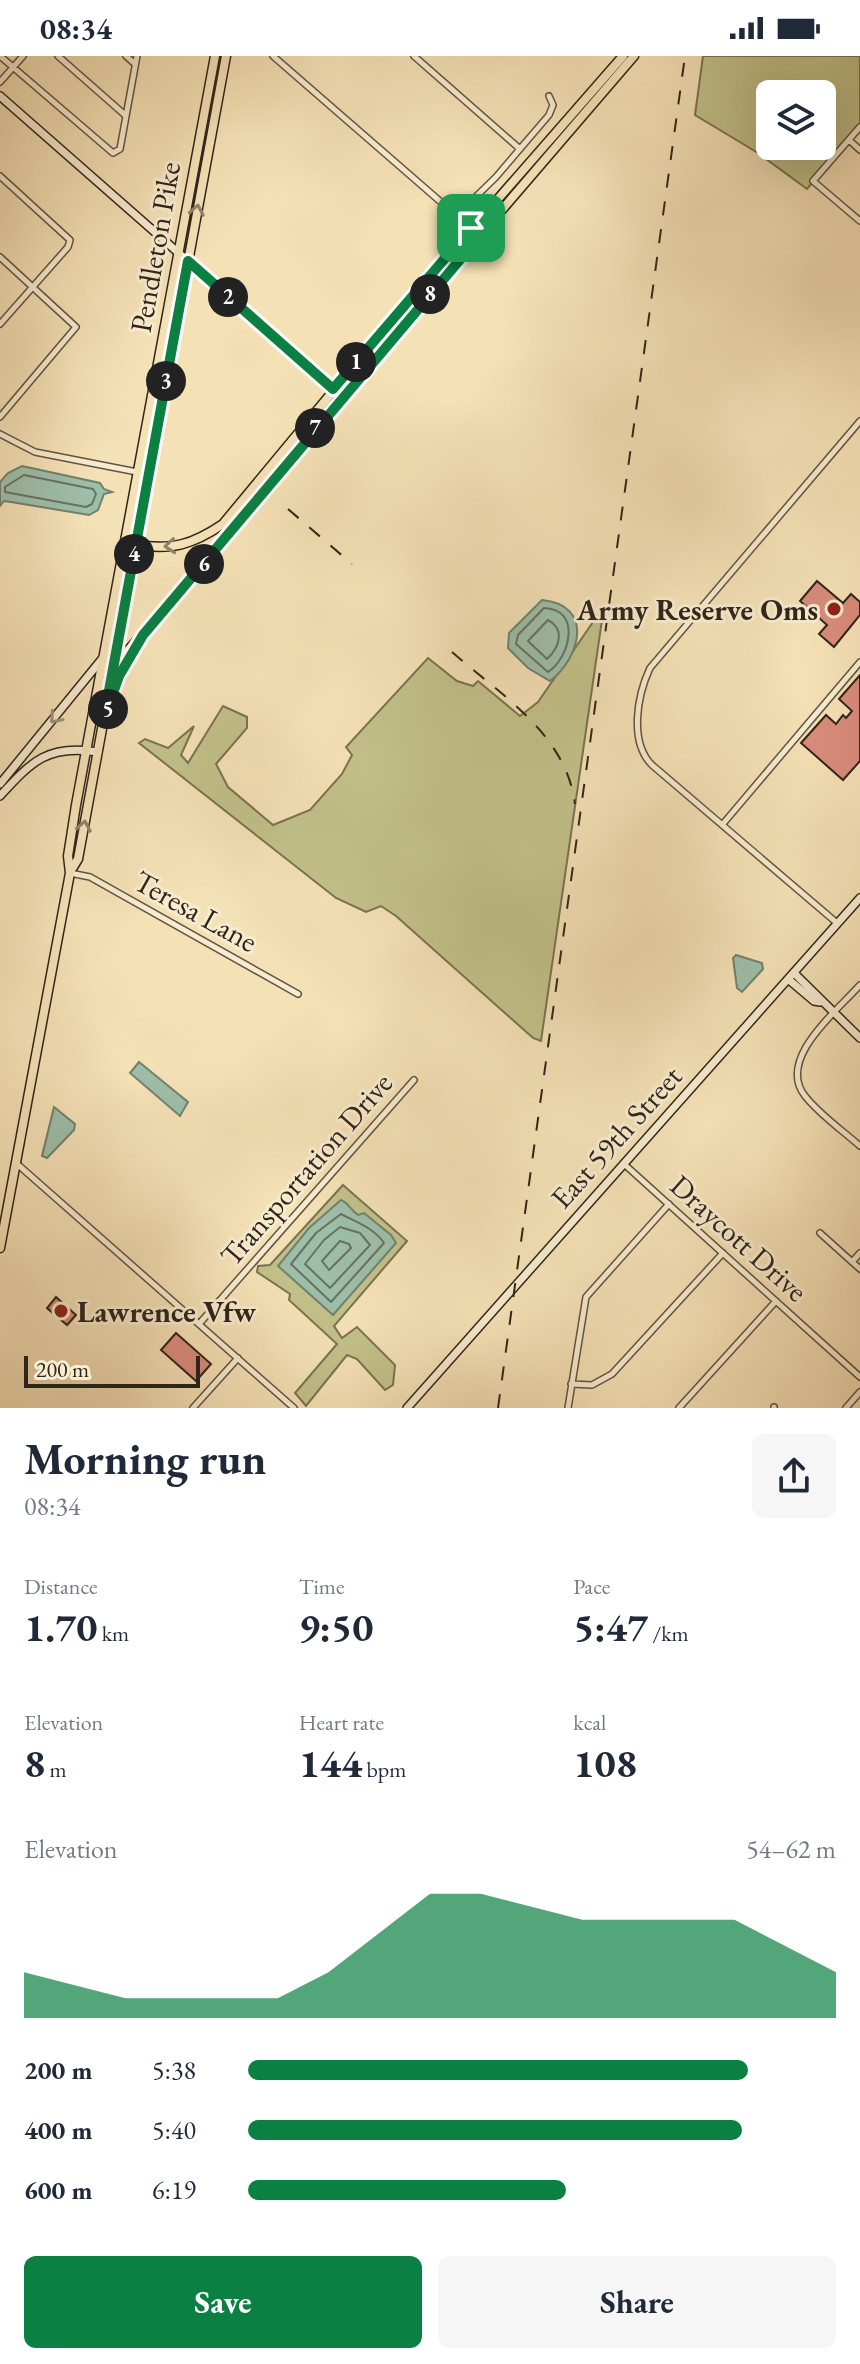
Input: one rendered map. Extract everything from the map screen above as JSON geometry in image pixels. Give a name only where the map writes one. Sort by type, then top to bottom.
[{"type":"main road","name":"Pendleton Pike","points":[[0,1248],[70,873],[69,847],[86,751],[215,56]]},
{"type":"main road","name":"Pendleton Pike","points":[[70,873],[78,859],[226,56]]},
{"type":"main road","points":[[136,545],[174,547],[198,541],[223,524],[333,389],[623,56]]},
{"type":"main road","points":[[113,667],[634,56]]},
{"type":"main road","points":[[104,718],[119,676],[143,635]]},
{"type":"street","points":[[0,56],[111,153],[120,149],[137,56]]},
{"type":"street","points":[[0,82],[23,56]]},
{"type":"street","points":[[58,56],[126,115]]},
{"type":"street","points":[[126,56],[136,64]]},
{"type":"street","points":[[273,56],[480,236]]},
{"type":"street","points":[[414,56],[520,149]]},
{"type":"street","points":[[0,96],[342,396]]},
{"type":"street","points":[[456,216],[520,149],[551,111],[553,105],[549,96]]},
{"type":"street","points":[[860,127],[813,181],[860,221]]},
{"type":"street","points":[[849,140],[860,150]]},
{"type":"street","points":[[0,176],[68,235],[70,243],[0,324]]},
{"type":"street","points":[[0,257],[76,326],[75,331],[0,417]]},
{"type":"street","points":[[838,924],[657,770],[643,755],[637,735],[644,684],[650,668],[860,421]]},
{"type":"street","points":[[0,434],[35,452],[137,472]]},
{"type":"street","points":[[0,784],[104,657]]},
{"type":"street","points":[[722,825],[860,662]]},
{"type":"street","points":[[0,796],[31,763],[48,753],[98,752]]},
{"type":"street","name":"Teresa Lane","points":[[70,873],[90,877],[298,994]]},
{"type":"street","name":"East 59th Street","points":[[407,1408],[860,898]]},
{"type":"street","points":[[791,976],[819,996],[820,1002],[860,1038]]},
{"type":"street","points":[[860,985],[801,1053],[797,1079],[807,1098],[860,1146]]},
{"type":"street","name":"Transportation Drive","points":[[199,1324],[414,1080]]},
{"type":"street","points":[[16,1163],[294,1408]]},
{"type":"street","name":"Draycott Drive","points":[[624,1164],[860,1377]]},
{"type":"street","points":[[568,1408],[586,1297],[669,1204]]},
{"type":"street","points":[[820,1233],[860,1269]]},
{"type":"street","points":[[571,1384],[592,1385],[612,1374],[723,1253]]},
{"type":"street","points":[[852,1262],[860,1253]]},
{"type":"street","points":[[679,1408],[776,1301]]},
{"type":"street","points":[[193,1408],[238,1358]]},
{"type":"street","points":[[846,1408],[860,1392]]},
{"type":"shaded area","points":[[703,56],[860,56],[860,126],[836,155],[836,80],[756,80],[756,152],[695,115]]},
{"type":"shaded area","points":[[768,160],[831,160],[807,189]]},
{"type":"shaded area","points":[[604,606],[541,1041],[533,1038],[396,916],[381,906],[366,912],[336,898],[139,743],[145,739],[168,748],[194,726],[181,755],[188,763],[223,706],[247,717],[247,728],[216,764],[228,787],[273,825],[310,810],[342,774],[352,755],[346,747],[428,658],[457,681],[473,686],[478,681],[520,716],[538,702]]},
{"type":"shaded area","points":[[343,1185],[407,1241],[334,1326],[342,1338],[357,1327],[395,1365],[393,1385],[385,1390],[357,1359],[347,1355],[306,1406],[295,1393],[337,1344],[289,1300],[290,1294],[257,1272],[258,1266],[270,1265]]},
{"type":"water","points":[[22,466],[100,483],[112,492],[104,494],[98,510],[89,515],[4,501],[0,506],[0,482],[8,473]]},
{"type":"water","points":[[542,600],[559,604],[570,611],[576,621],[575,646],[561,671],[550,681],[528,668],[508,648],[509,633]]},
{"type":"water","points":[[736,955],[762,963],[763,969],[742,992],[737,988],[733,958]]},
{"type":"water","points":[[139,1062],[188,1102],[180,1116],[130,1073]]},
{"type":"water","points":[[54,1107],[75,1124],[74,1130],[47,1158],[42,1156]]},
{"type":"water","points":[[341,1200],[358,1215],[364,1213],[391,1235],[396,1243],[333,1315],[278,1266],[309,1228]]},
{"type":"building","name":"Army Reserve Oms","points":[[817,581],[843,603],[851,594],[860,602],[860,615],[834,647],[819,634],[827,625],[800,601]]},
{"type":"building","points":[[860,675],[860,761],[843,780],[801,743],[826,715],[836,724],[843,715],[846,718],[852,711],[839,699]]},
{"type":"building","name":"Lawrence Vfw","points":[[56,1297],[76,1315],[67,1325],[47,1308]]},
{"type":"building","points":[[176,1333],[211,1364],[196,1381],[161,1350]]},
{"type":"railway","points":[[498,1408],[685,56]]},
{"type":"railway","points":[[288,509],[352,564]]},
{"type":"railway","points":[[452,652],[511,701],[545,737],[569,779],[575,804]]},
{"type":"place","name":"Army Reserve Oms","points":[[834,609]]},
{"type":"place","name":"Lawrence Vfw","points":[[61,1311]]},
{"type":"route","points":[[471,228],[480,236],[143,635],[119,676],[104,718],[188,261],[333,389],[471,228]]}]
